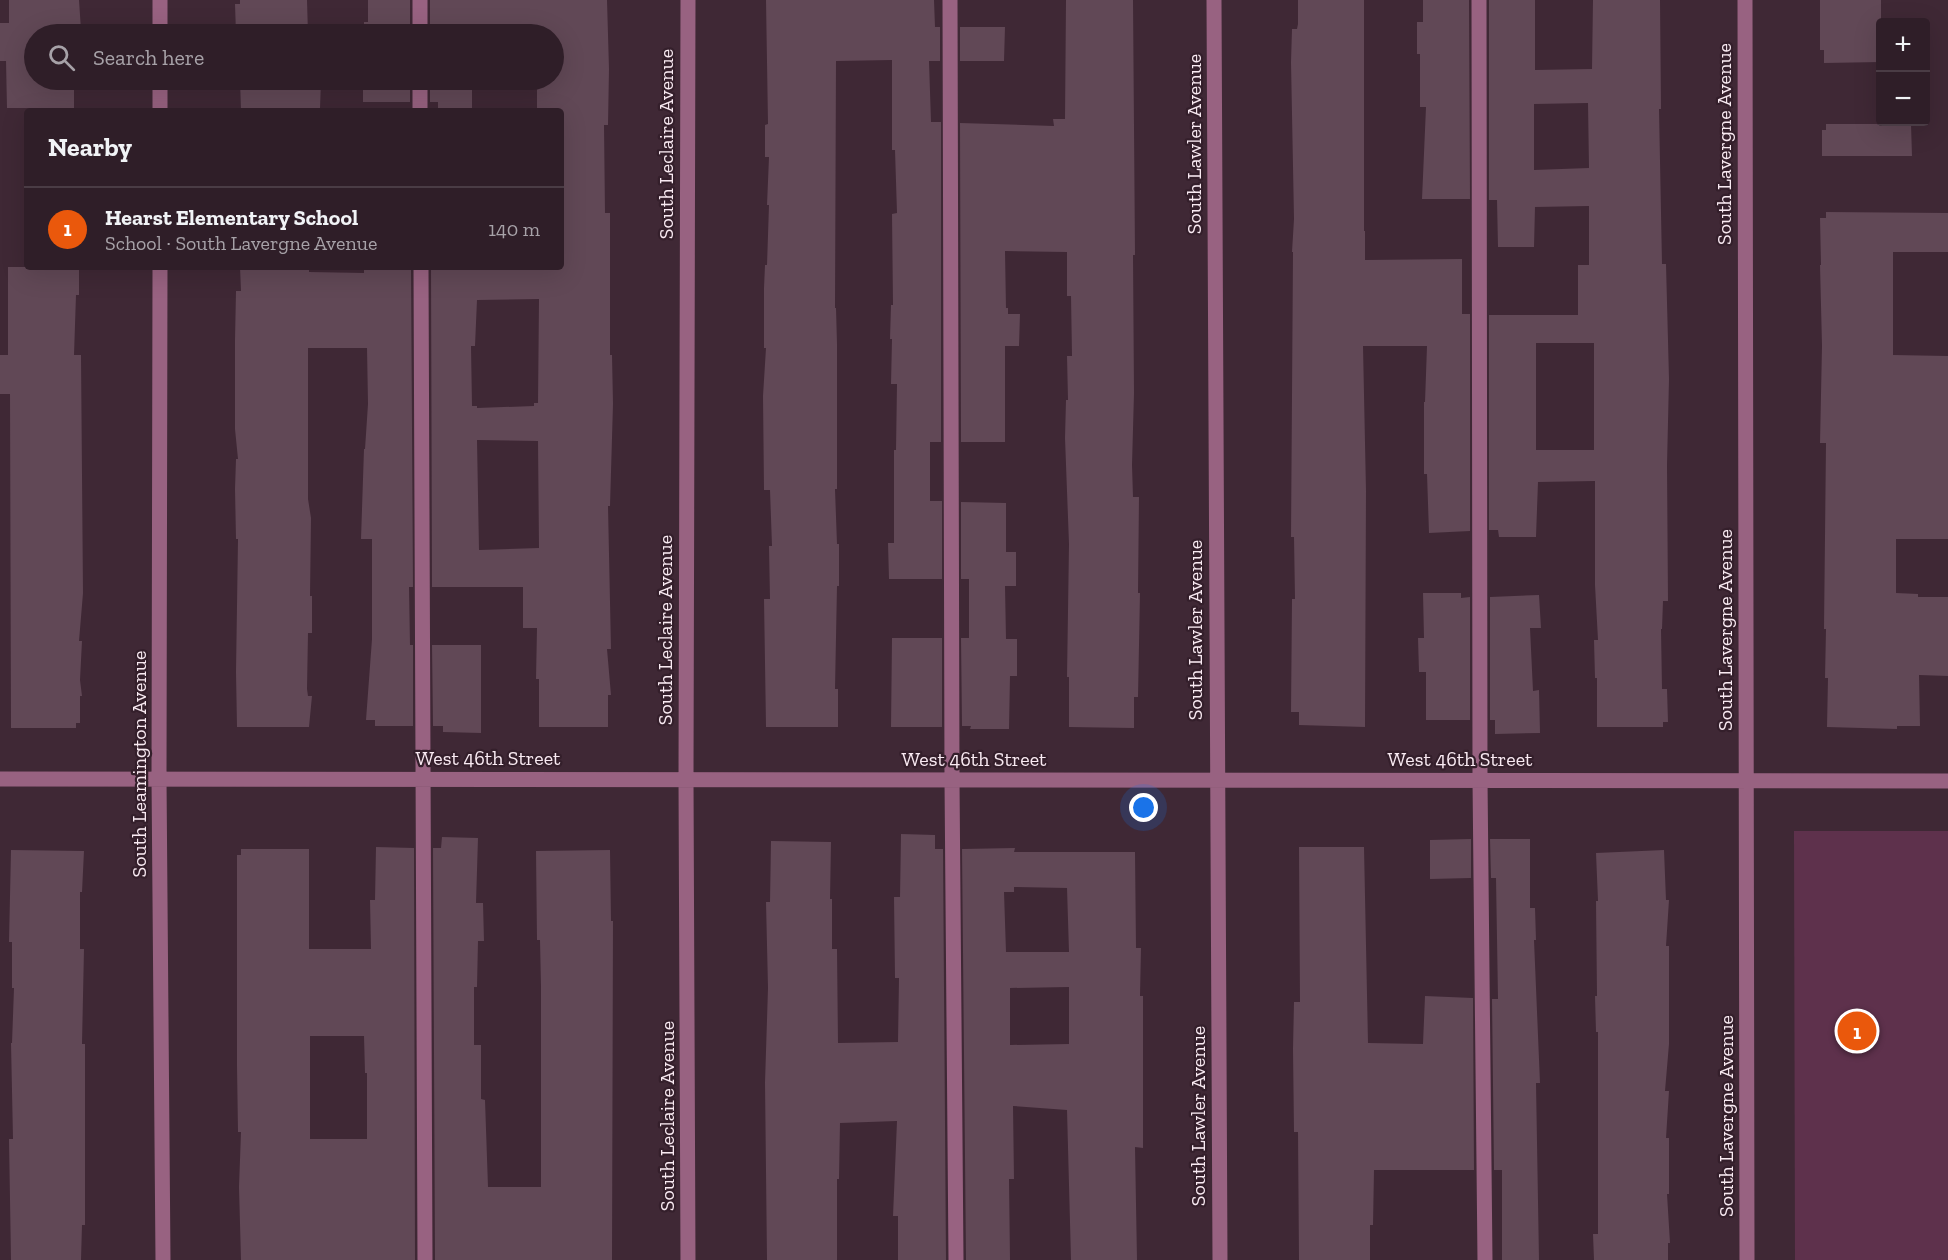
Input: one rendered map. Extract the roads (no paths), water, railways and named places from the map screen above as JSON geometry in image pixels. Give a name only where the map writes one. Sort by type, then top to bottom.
[{"type":"street","points":[[160,0],[160,24]]},
{"type":"street","points":[[420,0],[420,24]]},
{"type":"street","name":"South Leclaire Avenue","points":[[688,0],[686,779],[688,1260]]},
{"type":"street","points":[[950,0],[956,1260]]},
{"type":"street","name":"South Lawler Avenue","points":[[1214,0],[1220,1260]]},
{"type":"street","points":[[1479,0],[1480,780],[1485,1260]]},
{"type":"street","name":"South Lavergne Avenue","points":[[1745,0],[1747,1260]]},
{"type":"street","points":[[160,90],[160,108]]},
{"type":"street","points":[[420,90],[420,108]]},
{"type":"street","name":"South Leamington Avenue","points":[[160,270],[159,778],[163,1260]]},
{"type":"street","points":[[422,270],[425,1260]]},
{"type":"street","name":"West 46th Street","points":[[0,779],[1948,781]]},
{"type":"place","name":"Hearst Elementary School","points":[[1857,1031]]}]
